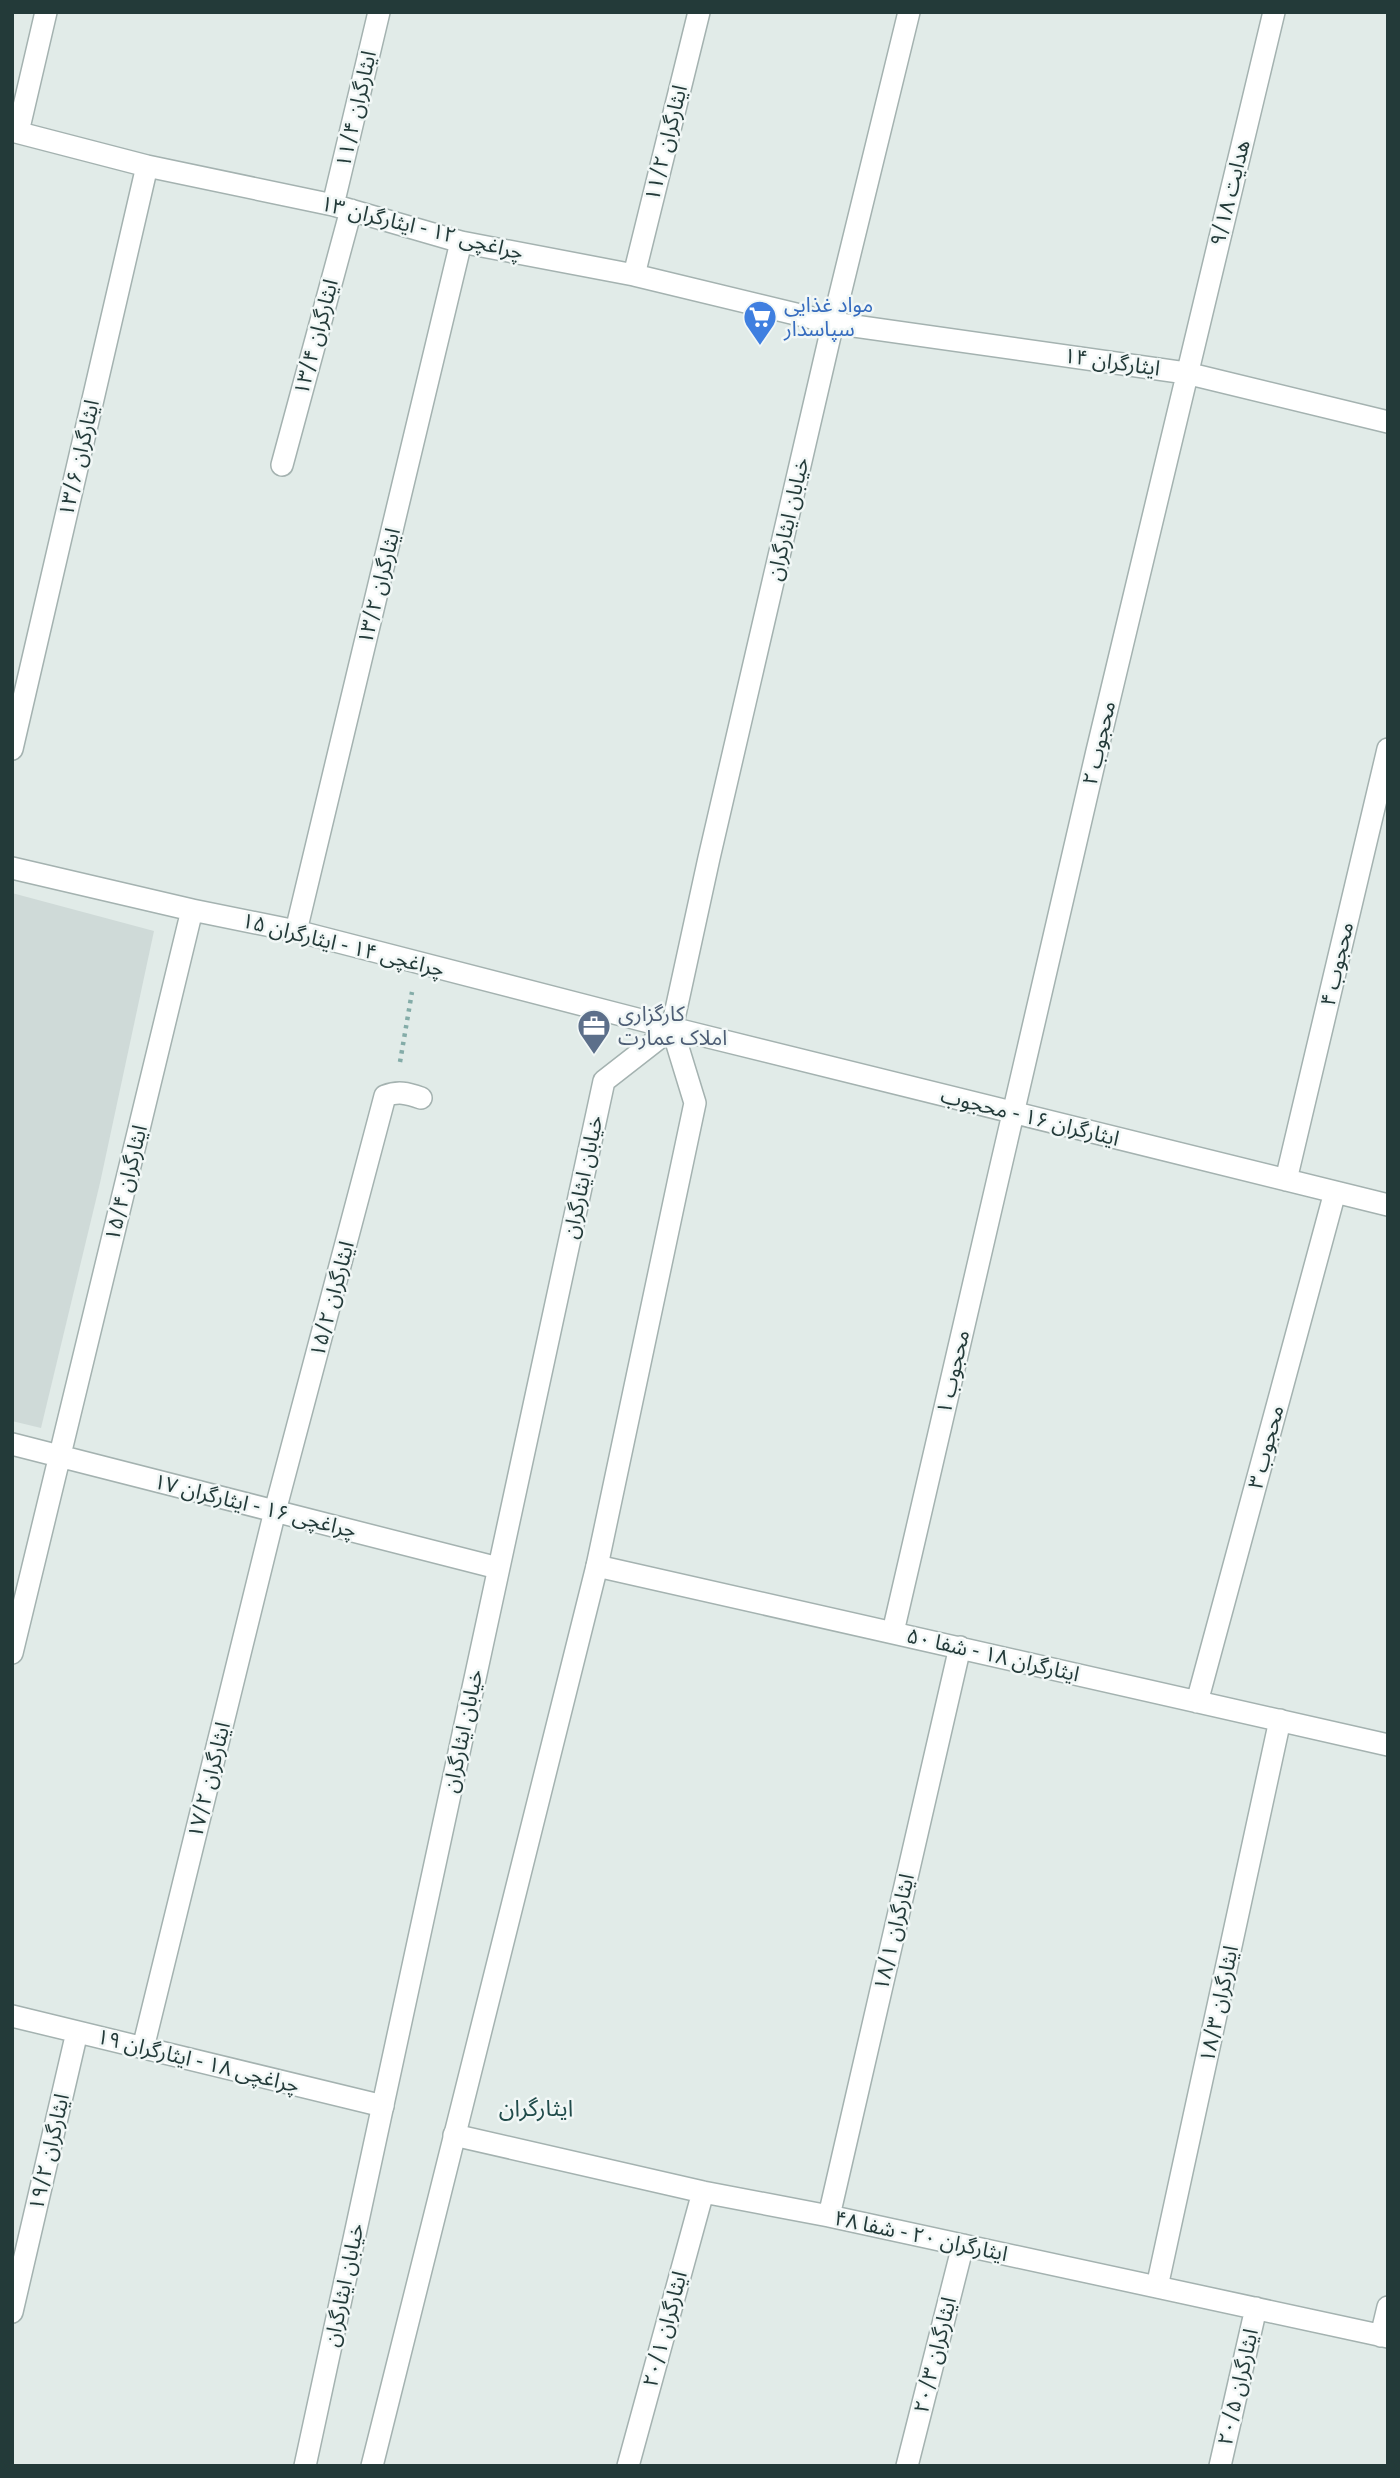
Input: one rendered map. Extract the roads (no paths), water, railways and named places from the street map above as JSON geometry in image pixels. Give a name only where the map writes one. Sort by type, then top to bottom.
[{"type":"street","points":[[15,131],[46,12]]},
{"type":"street","name":"ایثارگران ۱۱/۴","points":[[342,208],[379,12]]},
{"type":"street","name":"ایثارگران ۱۱/۲","points":[[634,275],[699,12]]},
{"type":"street","name":"خیابان ایثارگران","points":[[372,2466],[597,1566],[695,1103],[672,1028],[833,323],[909,12]]},
{"type":"street","name":"هدایت ۹/۱۸","points":[[1186,373],[1274,12]]},
{"type":"street","name":"چراغچی ۱۲ - ایثارگران ۱۳","points":[[15,131],[147,166],[342,208],[461,242],[634,275],[833,323]]},
{"type":"street","name":"ایثارگران ۱۳/۶","points":[[12,749],[147,166]]},
{"type":"street","name":"ایثارگران ۱۳/۴","points":[[282,465],[342,208]]},
{"type":"street","name":"ایثارگران ۱۳/۲","points":[[296,931],[461,242]]},
{"type":"street","name":"ایثارگران ۱۴","points":[[833,323],[1186,373],[1388,422]]},
{"type":"street","name":"محجوب ۲","points":[[1012,1112],[1186,373]]},
{"type":"street","name":"محجوب ۴","points":[[1286,1180],[1388,749]]},
{"type":"street","name":"چراغچی ۱۴ - ایثارگران ۱۵","points":[[12,868],[296,931],[672,1028]]},
{"type":"street","name":"ایثارگران ۱۵/۴","points":[[12,1653],[192,910]]},
{"type":"street","name":"خیابان ایثارگران","points":[[304,2466],[604,1082],[672,1028]]},
{"type":"street","name":"ایثارگران ۱۶ - محجوب","points":[[672,1028],[1388,1205]]},
{"type":"street","name":"ایثارگران ۱۵/۲","points":[[275,1511],[385,1096],[395,1092],[421,1098]]},
{"type":"street","name":"محجوب ۱","points":[[893,1632],[1012,1112]]},
{"type":"street","name":"محجوب ۳","points":[[1197,1702],[1335,1192]]},
{"type":"street","name":"چراغچی ۱۶ - ایثارگران ۱۷","points":[[12,1444],[498,1568]]},
{"type":"street","name":"ایثارگران ۱۷/۲","points":[[143,2048],[275,1511]]},
{"type":"street","name":"ایثارگران ۱۸ - شفا ۵۰","points":[[597,1566],[1388,1745]]},
{"type":"street","name":"ایثارگران ۱۸/۱","points":[[829,2216],[960,1647]]},
{"type":"street","name":"ایثارگران ۱۸/۳","points":[[1157,2287],[1280,1720]]},
{"type":"street","name":"چراغچی ۱۸ - ایثارگران ۱۹","points":[[12,2016],[383,2106]]},
{"type":"street","name":"ایثارگران ۱۹/۲","points":[[12,2312],[77,2032]]},
{"type":"street","name":"ایثارگران ۲۰ - شفا ۴۸","points":[[454,2135],[703,2192],[829,2216],[1384,2337]]},
{"type":"street","name":"ایثارگران ۲۰/۱","points":[[628,2466],[703,2192]]},
{"type":"street","name":"ایثارگران ۲۰/۳","points":[[907,2466],[963,2245]]},
{"type":"street","name":"ایثارگران ۲۰/۵","points":[[1220,2466],[1256,2308]]},
{"type":"street","points":[[1384,2337],[1388,2308]]},
{"type":"place","name":"مواد غذایی سپاسدار","points":[[760,347]]},
{"type":"place","name":"کارگزاری املاک عمارت","points":[[594,1056]]},
{"type":"district","name":"ایثارگران","points":[[536,2108]]}]
